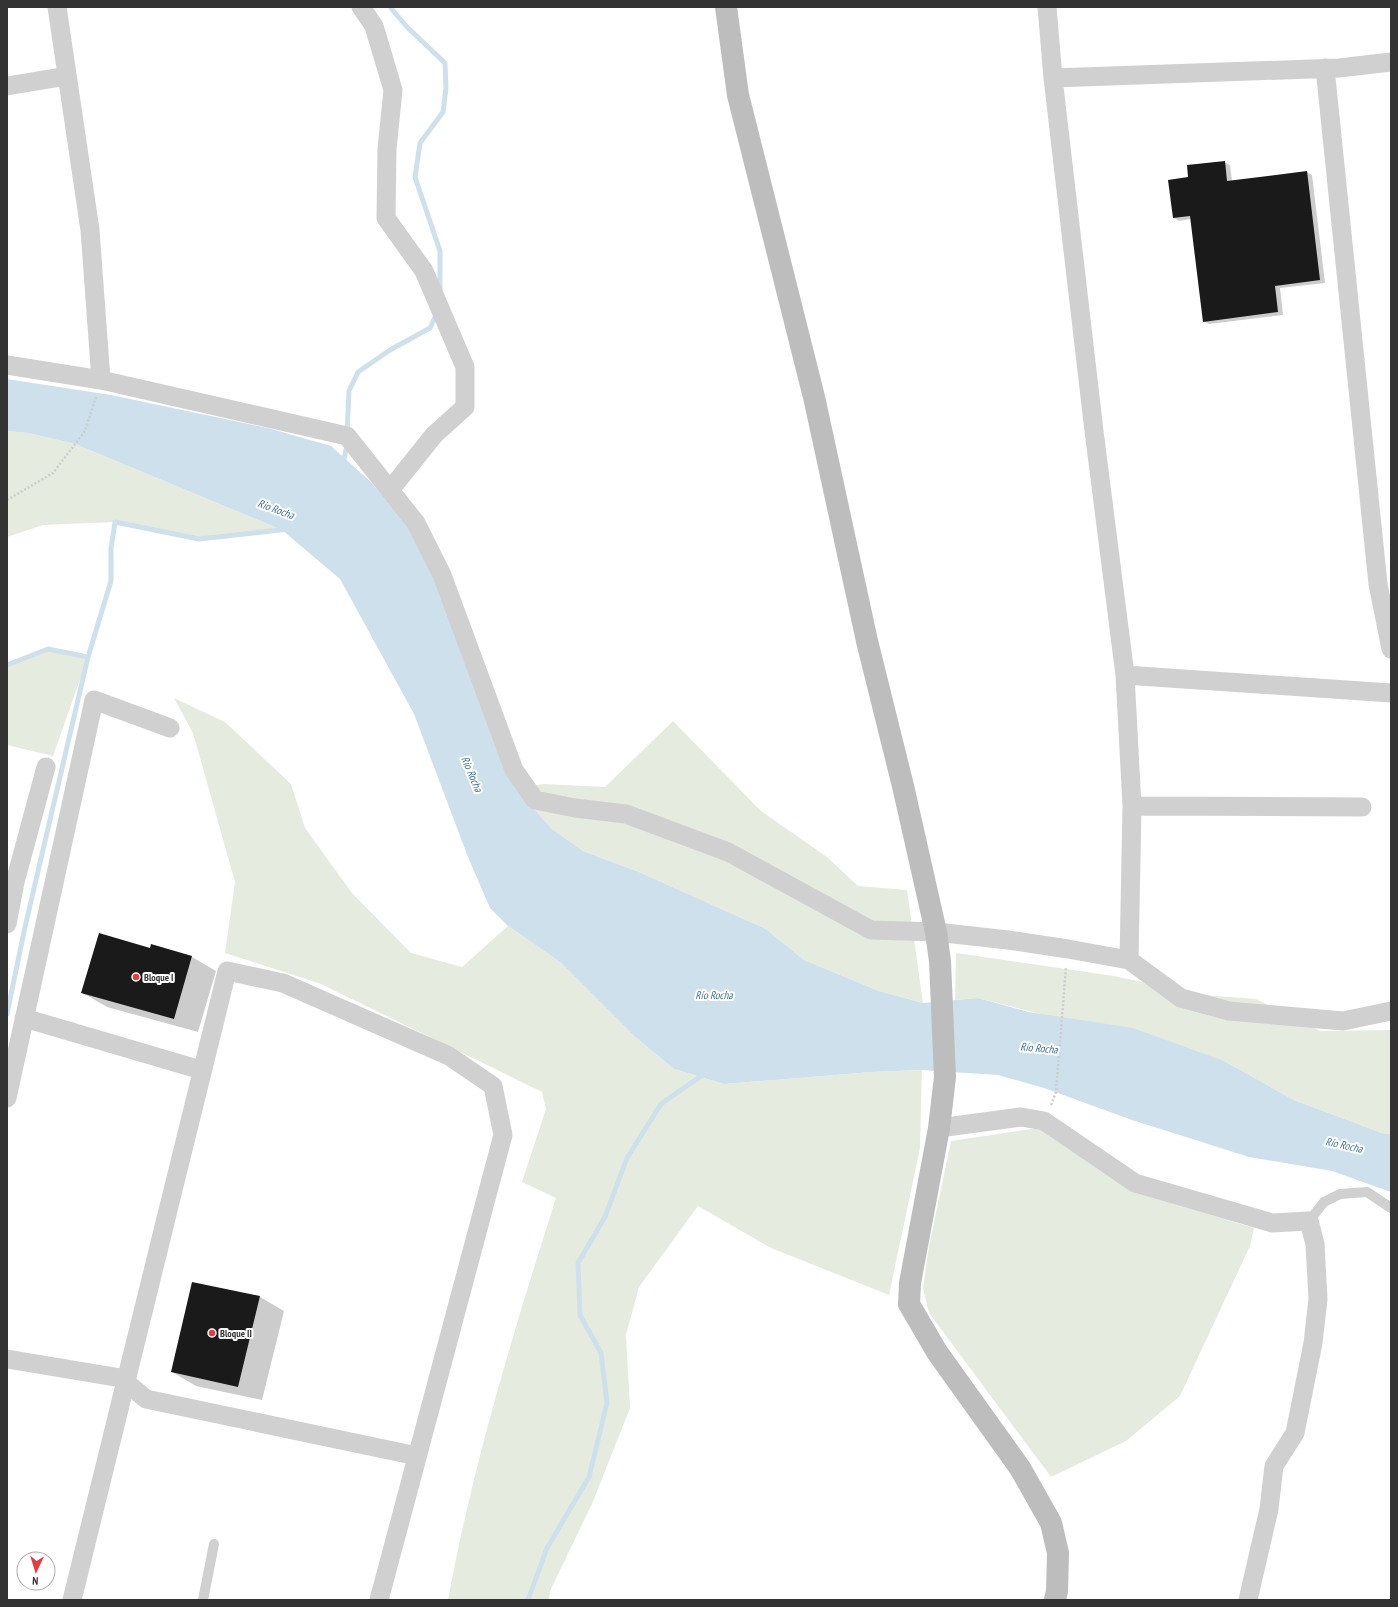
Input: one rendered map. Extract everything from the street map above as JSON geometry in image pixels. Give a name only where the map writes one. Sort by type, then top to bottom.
[{"type":"main road","points":[[726,7],[738,95],[814,396],[867,640],[903,786],[936,932],[941,992],[945,1078],[939,1128],[910,1284],[909,1304],[937,1352],[1020,1468],[1050,1523],[1058,1554],[1057,1591],[1055,1600]]},
{"type":"street","points":[[57,7],[90,230],[101,380]]},
{"type":"street","points":[[361,7],[374,26],[393,90],[387,149],[386,218],[424,271],[465,367],[465,407],[434,435],[390,490]]},
{"type":"street","points":[[1047,7],[1053,78],[1094,431],[1125,675],[1132,806],[1129,960]]},
{"type":"street","points":[[1053,78],[1324,68],[1391,62]]},
{"type":"street","points":[[1324,68],[1378,584],[1391,643]]},
{"type":"street","points":[[7,86],[67,76]]},
{"type":"street","points":[[7,365],[101,380],[347,436],[416,523],[442,575],[514,770],[535,800],[576,808],[626,814],[728,852],[871,930],[936,932],[1068,949],[1129,960],[1181,998],[1229,1011],[1343,1021],[1391,1011]]},
{"type":"street","points":[[1125,675],[1391,693]]},
{"type":"street","points":[[7,1098],[94,700],[170,728]]},
{"type":"street","points":[[7,924],[11,881],[46,767]]},
{"type":"street","points":[[1132,806],[1362,807]]},
{"type":"street","points":[[72,1600],[201,1070],[227,971],[283,983],[449,1056],[493,1086],[503,1135],[379,1600]]},
{"type":"street","points":[[24,1018],[201,1070]]},
{"type":"street","points":[[939,1128],[1021,1118],[1044,1121],[1135,1183],[1272,1223],[1309,1221],[1315,1244],[1318,1299],[1313,1343],[1295,1433],[1274,1466],[1269,1509],[1248,1600]]},
{"type":"street","points":[[7,1358],[121,1378],[146,1399],[418,1456]]},
{"type":"lane","points":[[1309,1221],[1324,1202],[1340,1194],[1367,1192],[1391,1208]]},
{"type":"lane","points":[[203,1600],[214,1544]]},
{"type":"path","points":[[7,500],[53,473],[85,431],[101,380]]},
{"type":"path","points":[[1056,1092],[1068,949]]},
{"type":"shaded area","points":[[7,431],[28,433],[75,444],[282,530],[199,539],[115,522],[43,525],[7,537]]},
{"type":"shaded area","points":[[48,649],[88,657],[53,756],[7,745],[7,665]]},
{"type":"shaded area","points":[[174,698],[225,722],[291,784],[305,828],[352,893],[411,953],[462,967],[508,926],[560,962],[634,1036],[674,1069],[724,1084],[872,1072],[922,1070],[920,1148],[889,1295],[771,1248],[698,1206],[639,1287],[626,1335],[630,1408],[592,1504],[550,1591],[549,1600],[448,1600],[458,1549],[482,1447],[510,1347],[556,1198],[522,1182],[546,1109],[542,1092],[321,984],[225,953],[235,882],[193,733]]},
{"type":"shaded area","points":[[673,721],[761,811],[827,857],[858,886],[907,890],[923,1003],[879,991],[804,960],[766,929],[639,872],[583,851],[552,829],[515,788],[544,784],[605,787]]},
{"type":"shaded area","points":[[956,953],[1114,976],[1204,995],[1256,999],[1320,1031],[1391,1030],[1391,1134],[1382,1133],[1294,1100],[1224,1061],[978,998],[955,1000]]},
{"type":"shaded area","points":[[1038,1128],[1134,1192],[1254,1228],[1250,1246],[1180,1396],[1126,1441],[1051,1477],[929,1313],[923,1288],[929,1246],[951,1141]]},
{"type":"water","name":"Río Rocha","points":[[7,379],[111,395],[268,428],[331,446],[371,482],[419,540],[515,788],[552,829],[583,851],[639,872],[766,929],[804,960],[879,991],[923,1003],[978,998],[1029,1012],[1133,1028],[1224,1061],[1294,1100],[1382,1133],[1391,1134],[1391,1192],[1332,1171],[1249,1157],[1132,1120],[1044,1088],[998,1075],[921,1070],[872,1072],[724,1084],[674,1069],[634,1036],[560,962],[508,926],[490,908],[468,857],[414,714],[340,579],[282,530],[75,444],[28,433],[7,431]]},
{"type":"building","points":[[1225,161],[1227,181],[1307,171],[1320,280],[1275,286],[1278,312],[1203,322],[1190,216],[1173,218],[1168,180],[1188,177],[1187,165]]},
{"type":"building","name":"Bloque I","points":[[99,933],[150,948],[151,944],[192,956],[174,1019],[81,993]]},
{"type":"building","name":"Bloque II","points":[[192,1282],[260,1296],[238,1387],[171,1372]]},
{"type":"waterway","points":[[390,7],[407,27],[445,63],[446,88],[443,112],[420,143],[415,177],[440,251],[440,291]]},
{"type":"waterway","points":[[347,433],[349,391],[358,372],[390,350],[430,328],[435,317]]},
{"type":"waterway","points":[[343,464],[347,445]]},
{"type":"waterway","points":[[7,1014],[25,927],[88,657],[111,581],[111,549],[115,522],[199,539],[289,529]]},
{"type":"waterway","points":[[7,665],[48,649],[88,657]]},
{"type":"waterway","points":[[528,1600],[547,1548],[589,1477],[607,1403],[601,1353],[580,1315],[578,1263],[605,1217],[627,1158],[661,1104],[704,1074]]},
{"type":"place","name":"Bloque I","points":[[136,977]]},
{"type":"place","name":"Bloque II","points":[[212,1333]]}]
